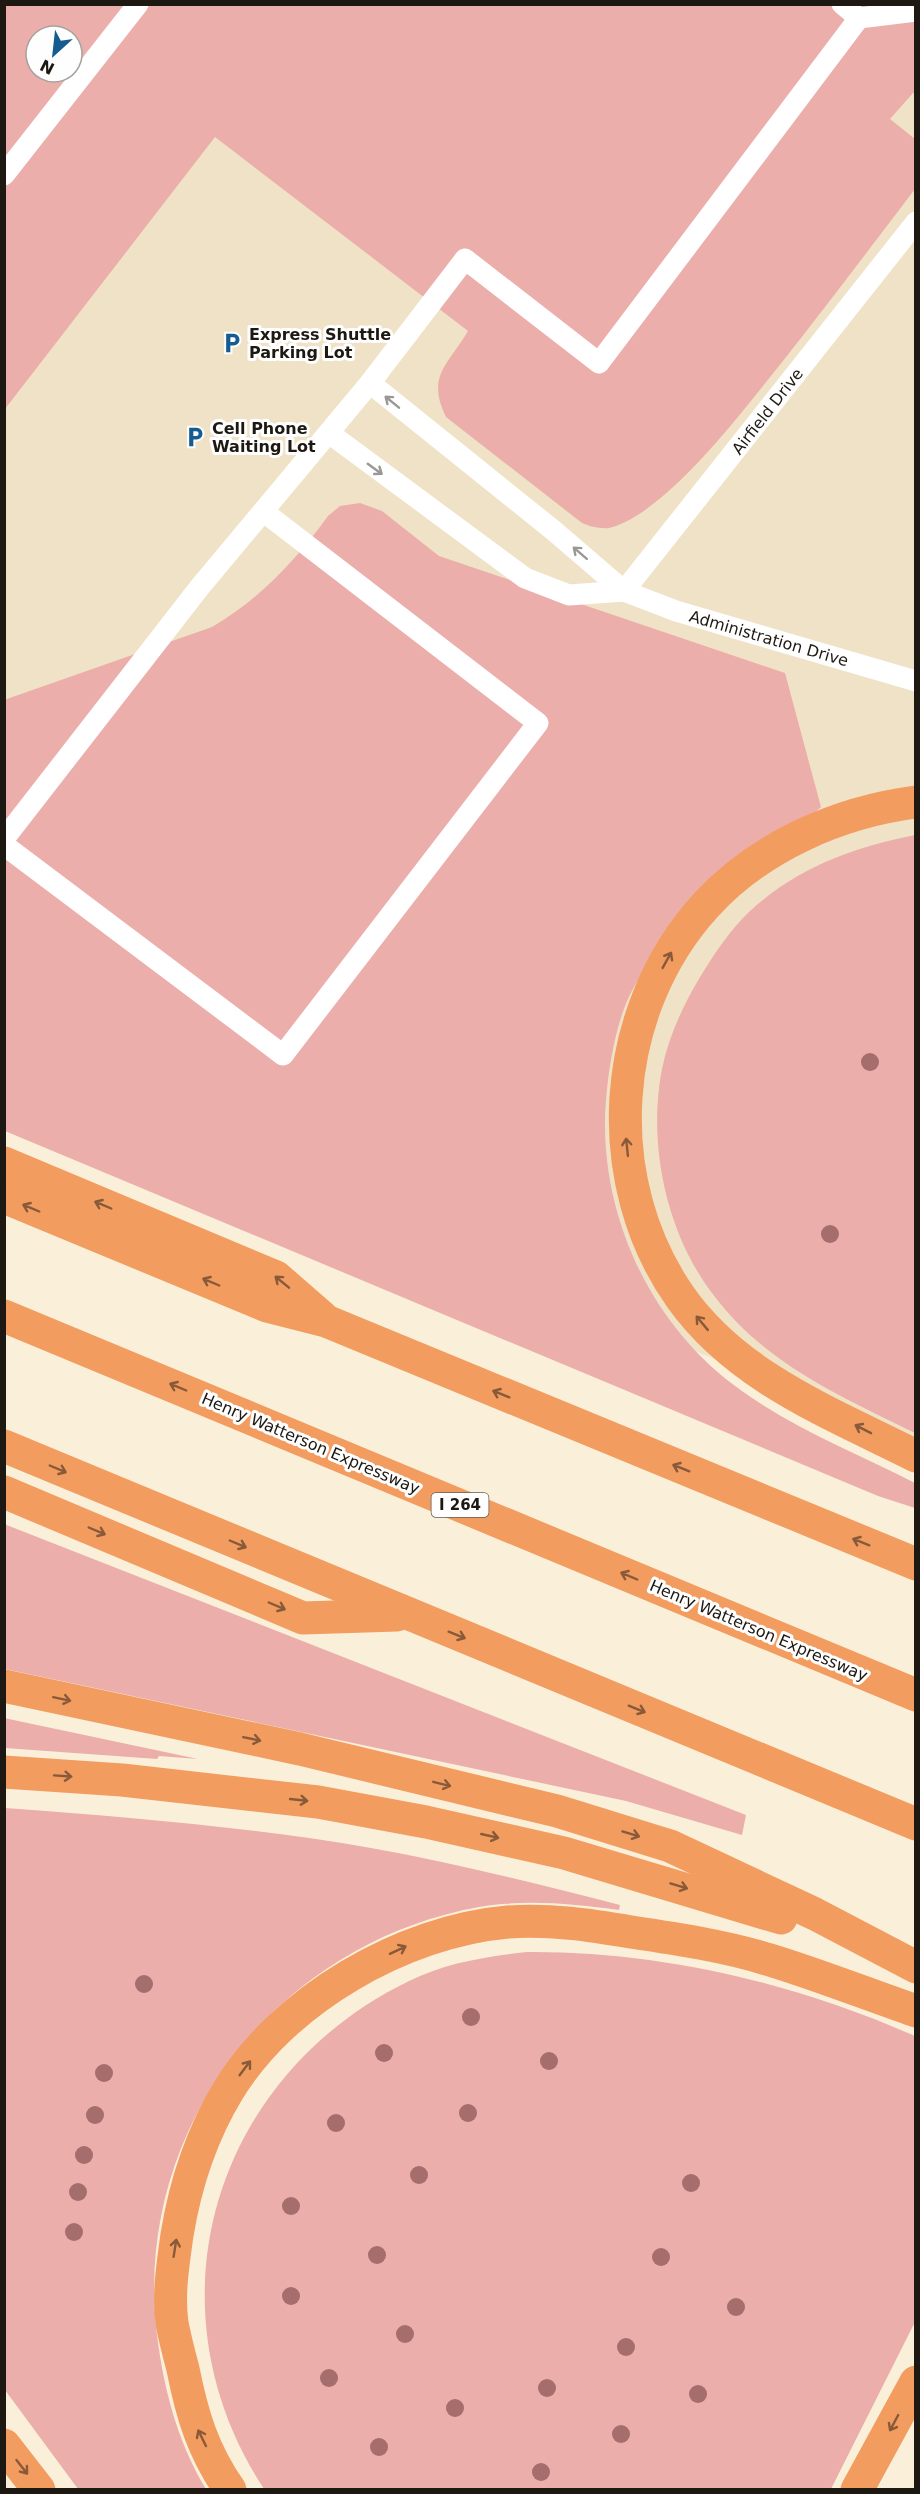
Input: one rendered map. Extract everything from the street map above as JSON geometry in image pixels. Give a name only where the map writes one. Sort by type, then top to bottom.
[{"type":"highway","points":[[915,802],[890,805],[830,822],[786,843],[738,875],[707,904],[667,959],[648,999],[634,1042],[626,1083],[625,1131],[629,1175],[641,1220],[659,1262],[681,1298],[709,1332],[738,1359],[769,1382],[915,1456]]},
{"type":"highway","points":[[4,1163],[276,1277],[326,1321]]},
{"type":"highway","points":[[4,1197],[267,1306],[326,1321],[915,1564]]},
{"type":"highway","name":"Henry Watterson Expressway","points":[[4,1316],[915,1695]]},
{"type":"highway","points":[[4,1446],[915,1824]]},
{"type":"highway","points":[[4,1492],[303,1617],[409,1615]]},
{"type":"highway","points":[[4,1686],[288,1747],[557,1811],[670,1846],[814,1914],[915,1967]]},
{"type":"highway","points":[[4,1772],[122,1780],[318,1802],[426,1822],[564,1853],[666,1882],[795,1922],[915,1972]]},
{"type":"highway","points":[[230,2490],[194,2422],[172,2321],[171,2273],[180,2219],[192,2170],[228,2091],[253,2058],[286,2023],[327,1989],[362,1967],[406,1946],[456,1931],[507,1922],[568,1921],[703,1943],[770,1960],[915,2011]]},
{"type":"highway","points":[[857,2490],[915,2382]]},
{"type":"highway","points":[[4,2445],[39,2490]]},
{"type":"lane","points":[[4,175],[138,4]]},
{"type":"lane","points":[[842,4],[859,18]]},
{"type":"lane","points":[[4,839],[199,588],[370,383],[465,259],[599,363],[859,18],[915,11]]},
{"type":"lane","name":"Airfield Drive","points":[[624,591],[912,226]]},
{"type":"lane","name":"Administration Drive","points":[[370,383],[553,530],[624,591],[676,611],[915,681]]},
{"type":"lane","name":"Administration Drive","points":[[329,433],[525,578],[569,595],[624,591]]},
{"type":"lane","points":[[4,845],[283,1056],[538,723],[264,512]]},
{"type":"shaded area","points":[[4,5],[915,5],[915,1439],[434,1247],[5,1087]]},
{"type":"shaded area","points":[[5,5],[915,5],[915,94],[913,93],[890,119],[915,139],[915,189],[779,366],[703,457],[657,501],[635,517],[613,527],[598,528],[582,523],[446,417],[440,403],[439,381],[447,362],[468,331],[215,137],[5,409]]},
{"type":"shaded area","points":[[360,503],[382,511],[439,556],[785,673],[821,807],[657,959],[639,979],[624,1010],[613,1047],[605,1121],[607,1160],[614,1199],[625,1237],[641,1273],[661,1307],[684,1338],[711,1366],[762,1405],[805,1429],[915,1483],[915,1508],[878,1496],[5,1131],[4,700],[212,627],[246,604],[276,578],[328,516],[340,506]]},
{"type":"shaded area","points":[[916,835],[915,1433],[807,1377],[781,1360],[735,1321],[698,1273],[684,1246],[665,1189],[657,1128],[662,1069],[674,1030],[698,980],[737,925],[767,897],[806,871],[848,853]]},
{"type":"shaded area","points":[[4,1524],[746,1815],[742,1835],[626,1801],[5,1669]]},
{"type":"shaded area","points":[[4,1718],[198,1759],[159,1756],[157,1759],[5,1748]]},
{"type":"shaded area","points":[[5,1808],[188,1823],[371,1848],[465,1867],[620,1905],[619,1910],[549,1903],[514,1903],[479,1907],[407,1927],[342,1959],[284,2002],[235,2054],[197,2114],[170,2180],[156,2251],[156,2326],[162,2368],[172,2410],[186,2451],[206,2489],[78,2489],[5,2390]]},
{"type":"shaded area","points":[[527,1952],[627,1957],[726,1974],[822,2000],[915,2036],[915,2322],[831,2489],[264,2489],[228,2419],[208,2346],[205,2273],[218,2202],[245,2135],[287,2075],[342,2023],[409,1981],[437,1969],[467,1961]]},
{"type":"place","name":"Express Shuttle Parking Lot","points":[[232,343]]},
{"type":"place","name":"Cell Phone Waiting Lot","points":[[195,437]]}]
